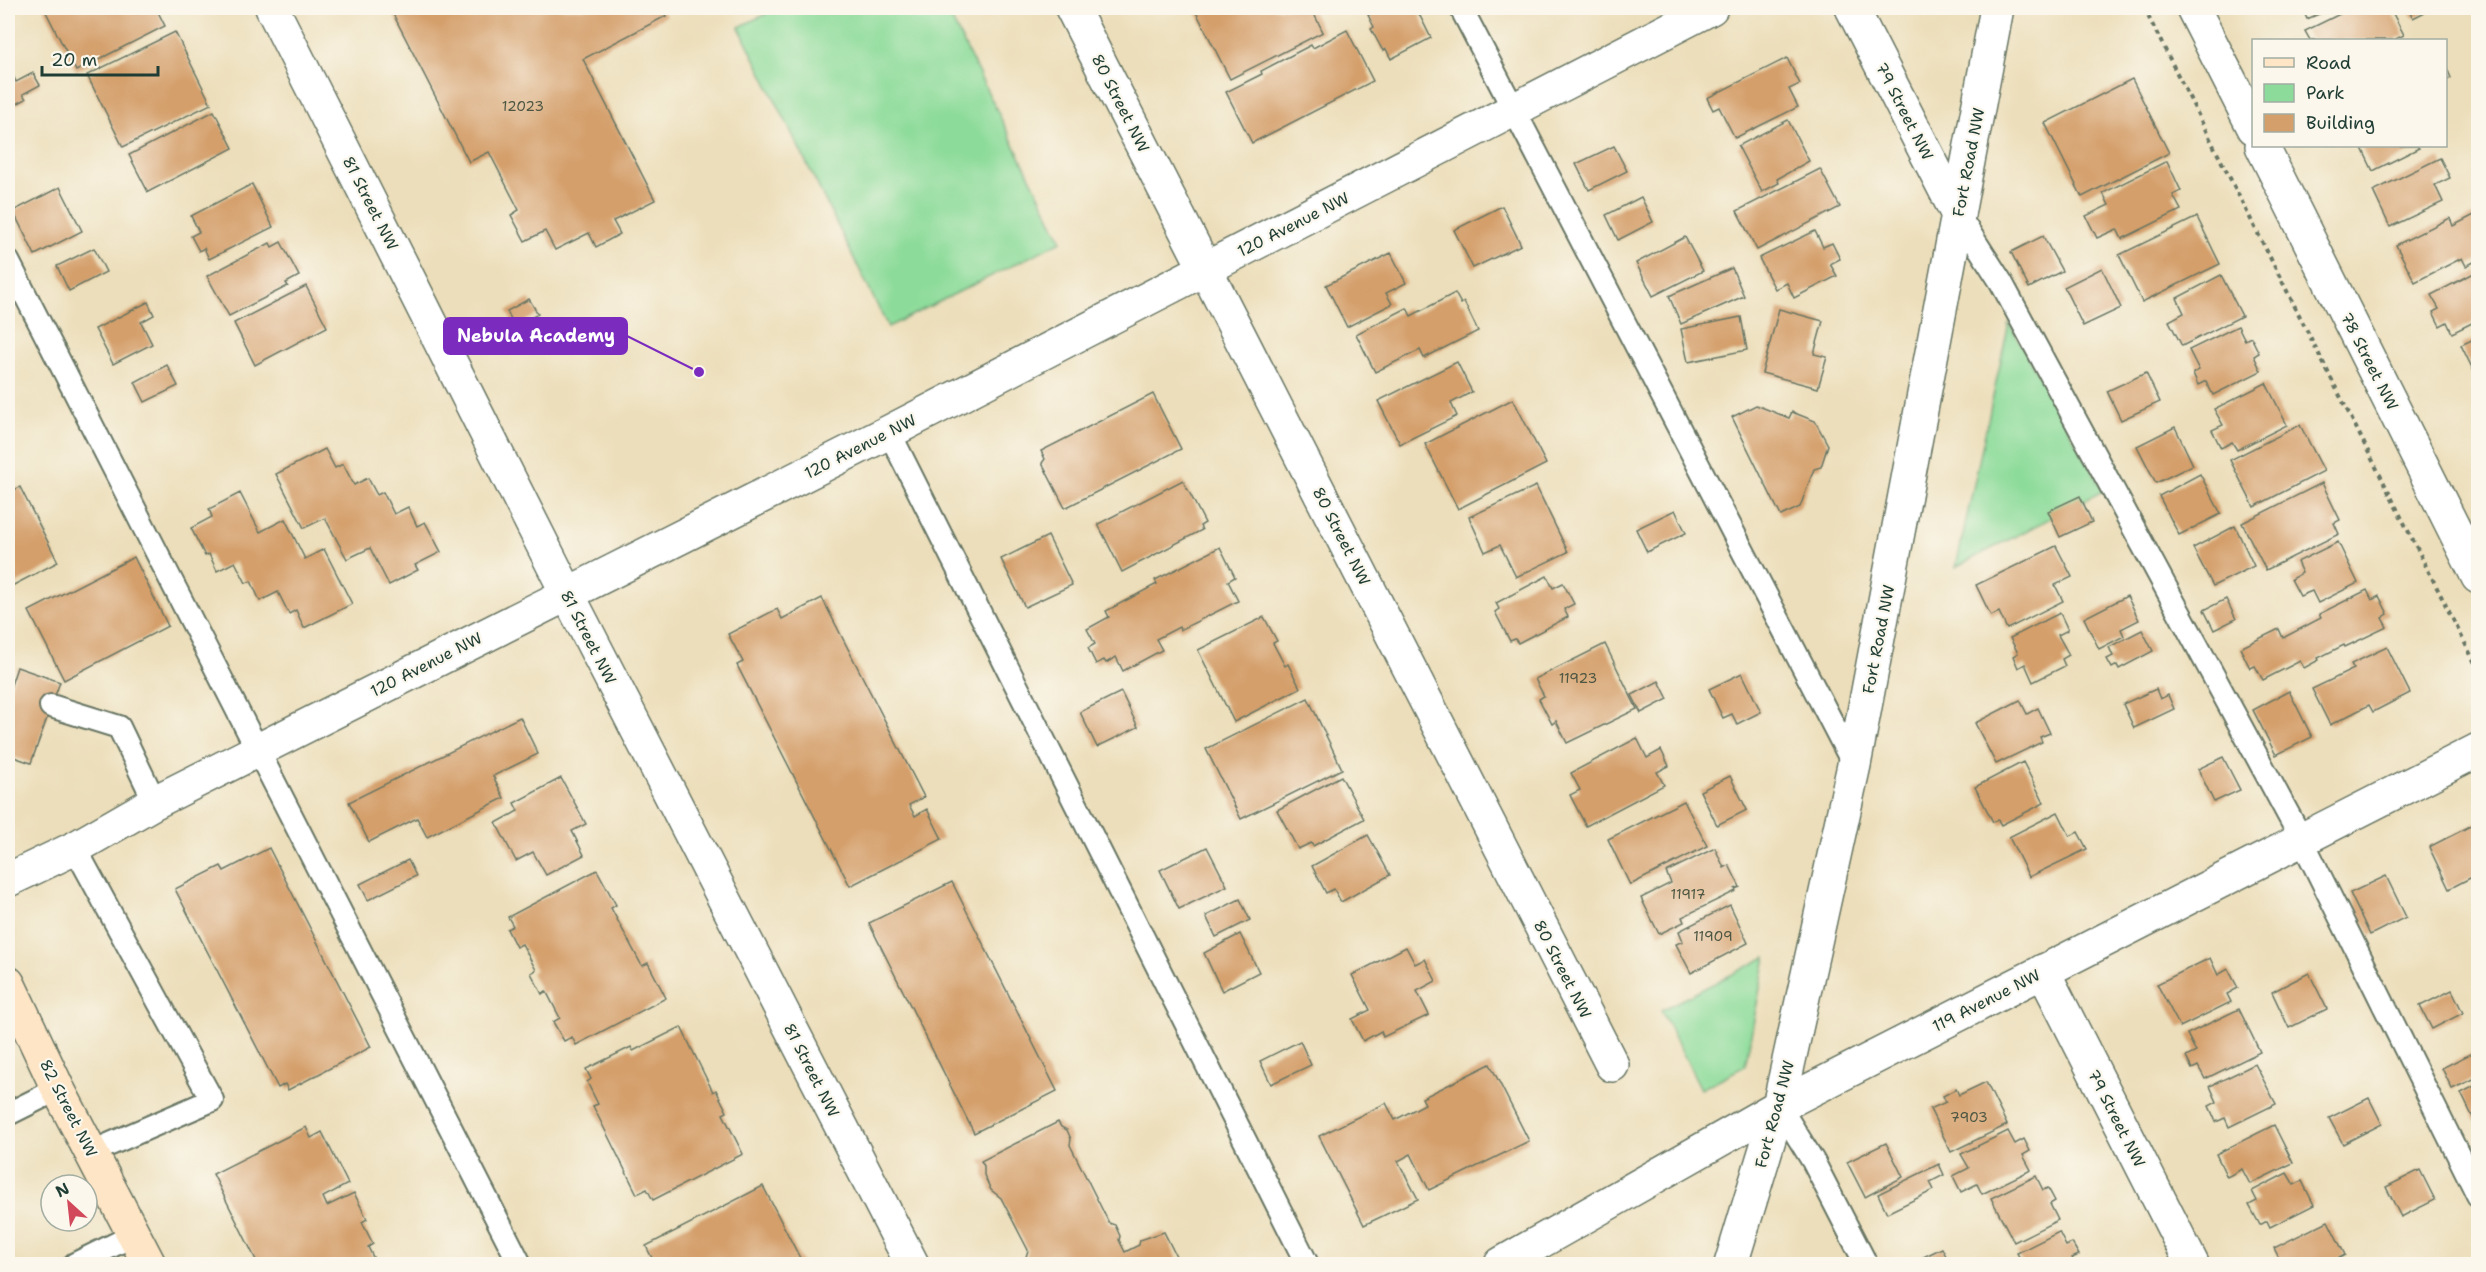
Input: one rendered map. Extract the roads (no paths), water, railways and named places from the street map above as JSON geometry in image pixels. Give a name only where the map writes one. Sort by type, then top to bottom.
[{"type":"main road","name":"82 Street NW","points":[[8,983],[58,1089],[148,1264]]},
{"type":"street","name":"81 Street NW","points":[[272,8],[567,593],[912,1264]]},
{"type":"street","name":"80 Street NW","points":[[1072,8],[1612,1065]]},
{"type":"street","name":"120 Avenue NW","points":[[8,880],[75,848],[155,802],[257,750],[889,432],[1711,8]]},
{"type":"street","name":"79 Street NW","points":[[1852,8],[1958,215]]},
{"type":"street","name":"Fort Road NW","points":[[1731,1264],[1779,1106],[1854,765],[1997,8]]},
{"type":"street","points":[[2193,8],[2252,126]]},
{"type":"street","name":"78 Street NW","points":[[2263,147],[2478,577]]},
{"type":"street","name":"119 Avenue NW","points":[[1501,1264],[1779,1106],[2478,750]]},
{"type":"street","name":"79 Street NW","points":[[2043,971],[2192,1264]]},
{"type":"lane","points":[[1461,8],[1854,765]]},
{"type":"lane","points":[[1958,215],[2001,282],[2302,840],[2478,1195]]},
{"type":"lane","points":[[8,261],[520,1264]]},
{"type":"lane","points":[[889,432],[1307,1264]]},
{"type":"lane","points":[[51,706],[119,728],[155,802]]},
{"type":"lane","points":[[75,848],[212,1100],[92,1152]]},
{"type":"lane","points":[[8,1114],[58,1089]]},
{"type":"lane","points":[[1779,1106],[1813,1161],[1866,1264]]},
{"type":"lane","points":[[75,1264],[134,1235]]},
{"type":"place","name":"Nebula Academy","points":[[699,372]]}]
